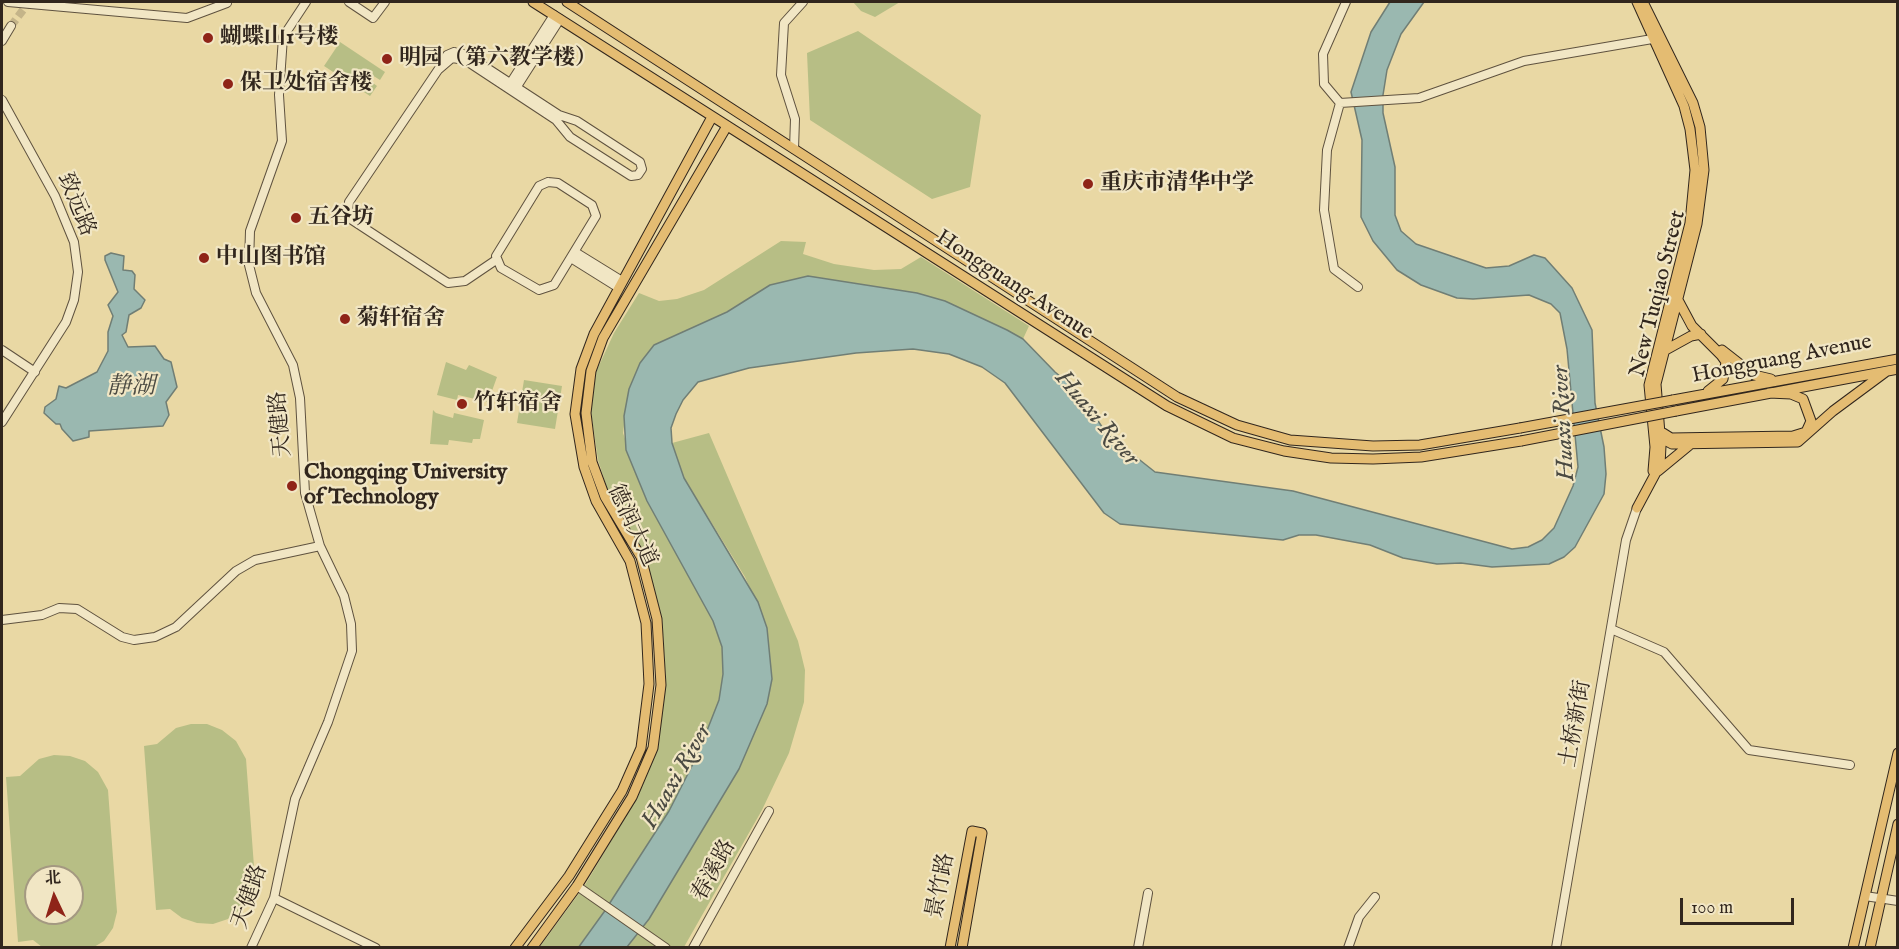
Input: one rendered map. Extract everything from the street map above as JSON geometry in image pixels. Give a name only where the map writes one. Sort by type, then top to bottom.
[{"type":"main road","name":"Hongguang Avenue","points":[[533,2],[1167,406],[1233,438],[1284,451],[1331,458],[1421,457],[1521,441],[1892,370]]},
{"type":"main road","name":"Hongguang Avenue","points":[[567,2],[1177,397],[1237,425],[1290,440],[1373,446],[1420,445],[1898,359]]},
{"type":"main road","points":[[1637,2],[1658,38]]},
{"type":"main road","points":[[1643,2],[1658,38]]},
{"type":"main road","name":"New Tuqiao Street","points":[[1637,508],[1650,483],[1655,455],[1659,354],[1678,284],[1693,205],[1694,156],[1684,106],[1658,38]]},
{"type":"main road","name":"德润大道","points":[[515,948],[569,876],[622,791],[641,748],[649,684],[646,623],[630,561],[596,501],[584,466],[575,414],[581,369],[594,334],[712,117]]},
{"type":"main road","name":"德润大道","points":[[532,948],[578,886],[632,797],[653,748],[661,685],[657,619],[641,557],[605,497],[592,462],[586,413],[591,371],[603,338],[728,126]]},
{"type":"main road","points":[[1678,284],[1678,299],[1684,315],[1698,334],[1747,370],[1776,381]]},
{"type":"main road","points":[[1678,284],[1688,313],[1722,355],[1726,366],[1720,383],[1703,394]]},
{"type":"main road","name":"New Tuqiao Street","points":[[1656,427],[1649,385],[1678,299]]},
{"type":"main road","points":[[1659,354],[1698,334]]},
{"type":"main road","points":[[1659,369],[1667,354],[1675,347],[1691,340],[1709,341]]},
{"type":"main road","points":[[1656,427],[1668,437],[1710,441],[1798,442],[1833,411],[1892,370]]},
{"type":"main road","points":[[1661,439],[1669,444],[1690,444],[1792,436],[1806,432],[1811,421],[1803,399],[1791,394],[1769,393]]},
{"type":"main road","points":[[1656,427],[1661,439],[1658,471]]},
{"type":"main road","points":[[1650,483],[1691,450],[1710,441]]},
{"type":"main road","points":[[1650,483],[1658,471],[1690,444]]},
{"type":"main road","points":[[1853,948],[1898,753]]},
{"type":"main road","points":[[1870,948],[1898,824]]},
{"type":"main road","name":"景竹路","points":[[951,948],[977,832],[962,948]]},
{"type":"street","points":[[8,2],[187,18],[227,3]]},
{"type":"street","name":"天健路","points":[[251,948],[274,898],[295,799],[328,722],[352,651],[351,624],[344,596],[320,546],[305,493],[300,398],[293,364],[256,293],[249,265],[250,231],[282,141],[279,95],[284,37],[306,2]]},
{"type":"street","points":[[349,2],[374,18],[385,2]]},
{"type":"street","points":[[794,149],[795,119],[781,75],[784,23],[803,2]]},
{"type":"street","points":[[1346,2],[1323,54],[1323,84],[1340,102],[1419,98],[1524,62],[1658,38]]},
{"type":"street","points":[[512,88],[557,17]]},
{"type":"street","points":[[2,41],[10,26]]},
{"type":"street","points":[[496,260],[465,281],[448,283],[352,219],[348,213],[349,202],[447,55],[458,52],[467,55],[512,88],[556,120],[570,137],[631,176],[638,175],[642,169],[640,162],[577,121],[559,115],[512,88]]},
{"type":"street","name":"致远路","points":[[2,100],[55,196],[74,242],[78,272],[74,300],[66,322],[2,422]]},
{"type":"street","points":[[1340,102],[1327,150],[1324,210],[1334,269],[1358,287]]},
{"type":"street","points":[[548,182],[558,183],[595,209],[595,220],[573,255],[554,285],[545,290],[534,288],[501,268],[496,260],[497,251],[539,186],[548,182]]},
{"type":"street","points":[[573,255],[621,284]]},
{"type":"street","points":[[2,350],[35,372]]},
{"type":"street","name":"土桥新街","points":[[1557,948],[1626,540],[1637,508]]},
{"type":"street","points":[[2,620],[42,615],[59,608],[77,609],[122,637],[134,640],[155,637],[176,627],[236,571],[255,560],[320,546]]},
{"type":"street","points":[[1611,629],[1664,652],[1749,750],[1850,765]]},
{"type":"street","name":"春溪路","points":[[693,948],[769,811]]},
{"type":"street","points":[[578,886],[666,948]]},
{"type":"street","points":[[1138,948],[1148,894]]},
{"type":"street","points":[[1865,896],[1898,901]]},
{"type":"street","points":[[1348,948],[1359,917],[1375,897]]},
{"type":"street","points":[[274,898],[376,948]]},
{"type":"green space","points":[[853,2],[900,2],[875,17],[861,11]]},
{"type":"green space","points":[[858,31],[981,115],[970,187],[932,199],[810,120],[807,53]]},
{"type":"green space","points":[[340,42],[385,72],[380,80],[372,75],[369,80],[377,86],[370,96],[324,66]]},
{"type":"green space","points":[[781,241],[806,242],[803,254],[834,264],[874,270],[901,269],[921,257],[1029,326],[1023,339],[945,301],[917,293],[808,276],[770,285],[727,312],[654,345],[640,363],[629,389],[623,433],[647,501],[713,621],[722,647],[723,674],[719,700],[697,756],[669,811],[604,912],[578,947],[539,948],[585,885],[636,799],[657,748],[666,683],[662,618],[644,555],[609,494],[598,460],[591,412],[596,372],[614,333],[639,293],[659,301],[677,299],[704,290]]},
{"type":"green space","points":[[446,362],[466,370],[469,365],[497,377],[488,402],[458,395],[457,400],[437,395]]},
{"type":"green space","points":[[524,380],[562,386],[555,429],[517,423]]},
{"type":"green space","points":[[433,410],[453,418],[454,413],[484,420],[480,439],[473,439],[472,443],[449,440],[448,445],[430,444]]},
{"type":"green space","points":[[709,433],[798,641],[805,670],[804,702],[789,753],[762,810],[684,947],[627,948],[649,919],[739,769],[772,679],[767,628],[745,577],[684,478],[672,443]]},
{"type":"green space","points":[[191,724],[207,724],[222,730],[236,741],[246,759],[255,880],[250,896],[241,909],[228,919],[213,924],[197,923],[182,918],[170,909],[156,910],[144,746],[157,744],[176,728]]},
{"type":"green space","points":[[54,755],[70,756],[85,761],[98,772],[108,790],[117,912],[113,928],[104,941],[94,947],[42,947],[33,940],[18,942],[6,777],[20,776],[39,759]]},
{"type":"water","name":"Huaxi River","points":[[1390,2],[1424,2],[1401,34],[1387,70],[1383,95],[1383,113],[1395,167],[1395,215],[1401,231],[1416,244],[1486,268],[1509,266],[1534,255],[1545,258],[1572,288],[1592,330],[1595,403],[1604,447],[1606,474],[1604,494],[1575,547],[1564,557],[1549,564],[1492,567],[1461,563],[1437,564],[1403,558],[1370,545],[1316,535],[1299,535],[1283,540],[1120,524],[1104,513],[1005,383],[982,367],[949,354],[913,349],[856,353],[749,368],[698,382],[683,400],[676,414],[671,428],[672,443],[684,478],[758,602],[767,628],[772,679],[767,704],[739,769],[649,919],[627,947],[578,948],[669,811],[697,756],[719,700],[723,674],[722,647],[713,621],[647,501],[626,450],[624,416],[629,389],[640,363],[654,345],[727,312],[770,285],[808,276],[917,293],[945,301],[1007,330],[1023,339],[1055,372],[1076,389],[1107,434],[1155,472],[1293,491],[1512,549],[1528,547],[1542,540],[1554,528],[1573,486],[1578,467],[1567,349],[1560,313],[1551,304],[1529,295],[1457,298],[1421,285],[1397,270],[1373,241],[1361,217],[1362,140],[1351,92],[1371,32]]},
{"type":"water","name":"静湖","points":[[111,253],[124,256],[123,270],[132,271],[135,275],[134,289],[145,300],[141,308],[129,315],[126,332],[122,335],[128,347],[155,346],[164,359],[171,362],[177,387],[166,402],[169,415],[163,426],[89,431],[89,437],[73,441],[60,424],[56,424],[44,413],[45,407],[56,399],[59,386],[66,388],[97,372],[108,351],[108,332],[113,316],[108,305],[118,292],[105,260],[105,256]]},
{"type":"tunnel","points":[[11,26],[29,2]]},
{"type":"place","name":"蝴蝶山1号楼","points":[[208,38]]},
{"type":"place","name":"明园（第六教学楼）","points":[[387,59]]},
{"type":"place","name":"保卫处宿舍楼","points":[[228,84]]},
{"type":"place","name":"重庆市清华中学","points":[[1088,184]]},
{"type":"place","name":"五谷坊","points":[[296,218]]},
{"type":"place","name":"中山图书馆","points":[[204,258]]},
{"type":"place","name":"菊轩宿舍","points":[[345,319]]},
{"type":"place","name":"竹轩宿舍","points":[[462,404]]},
{"type":"place","name":"Chongqing University of Technology","points":[[292,486]]}]
